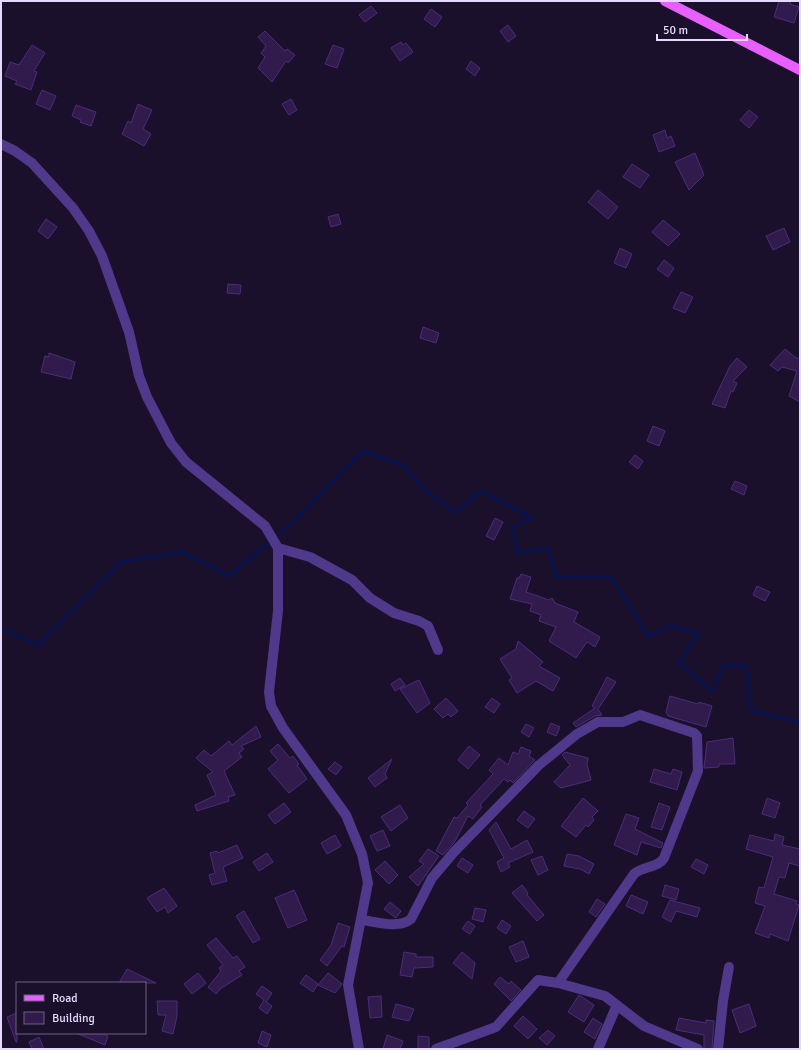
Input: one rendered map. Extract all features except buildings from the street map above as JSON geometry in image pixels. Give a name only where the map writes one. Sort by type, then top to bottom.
[{"type":"main road","points":[[665,1],[800,70]]},
{"type":"street","points":[[1,144],[15,150],[32,164],[73,208],[89,231],[102,256],[129,332],[139,376],[147,398],[171,443],[186,462],[264,526],[278,548],[278,611],[269,692],[271,706],[283,728],[336,799],[354,832],[362,854],[368,883],[362,920],[348,985],[359,1049]]},
{"type":"street","points":[[278,548],[310,557],[352,580],[370,598],[394,613],[419,621],[428,626],[438,650]]},
{"type":"street","points":[[362,920],[398,924],[406,923],[411,919],[432,878],[454,852],[539,765],[578,734],[598,722],[624,722],[640,715],[694,733],[697,736],[698,771],[664,858],[661,863],[639,870],[634,874],[558,983]]},
{"type":"street","points":[[718,1049],[723,1001],[729,967]]},
{"type":"street","points":[[436,1049],[496,1027],[538,980],[558,983],[599,993],[644,1026],[698,1049]]},
{"type":"street","points":[[598,1049],[617,1005]]},
{"type":"waterway","points":[[1,632],[5,630],[38,645],[121,562],[183,552],[229,576],[294,521],[363,451],[401,464],[428,493],[456,512],[481,491],[532,518],[512,527],[518,553],[548,548],[556,577],[611,577],[648,636],[671,625],[698,634],[679,663],[712,691],[724,665],[746,666],[751,711],[800,722]]}]
